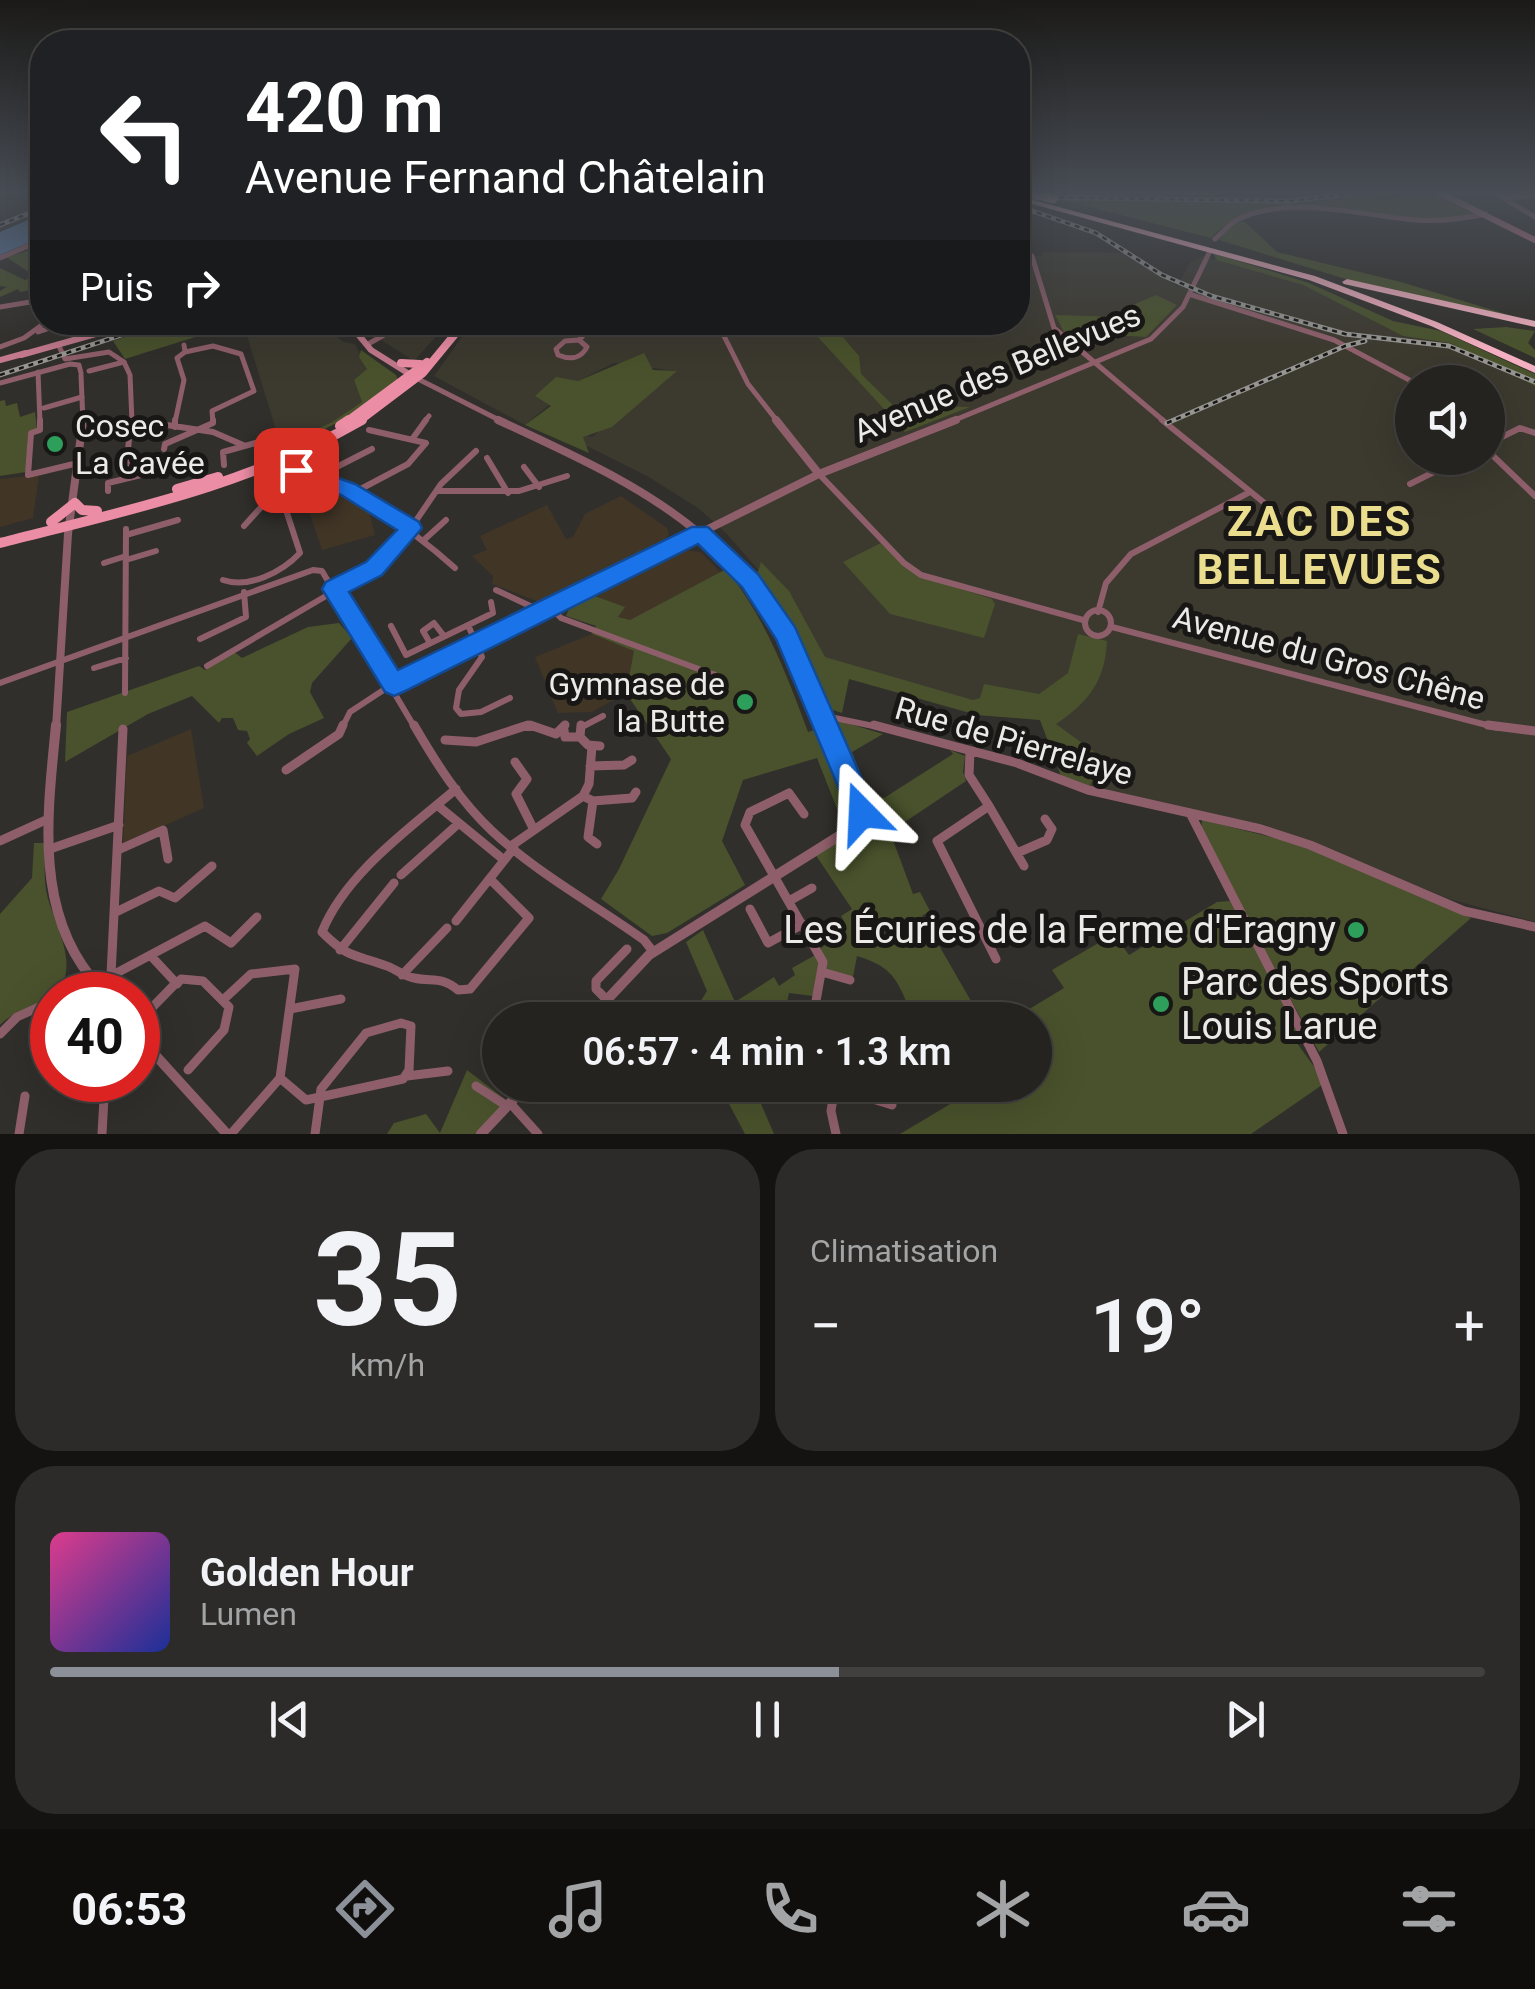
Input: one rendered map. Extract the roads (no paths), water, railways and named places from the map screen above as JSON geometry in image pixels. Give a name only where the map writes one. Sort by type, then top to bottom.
[{"type":"highway","points":[[1199,245],[1290,272],[1434,324],[1535,366]]},
{"type":"highway","points":[[1215,245],[1535,324]]},
{"type":"highway","points":[[1290,272],[1329,289]]},
{"type":"highway","points":[[1320,274],[1449,324],[1535,366]]},
{"type":"main road","points":[[59,346],[96,335]]},
{"type":"main road","points":[[0,360],[97,335]]},
{"type":"main road","points":[[360,335],[400,366],[405,376],[418,379]]},
{"type":"main road","points":[[71,532],[96,514],[202,489],[275,464],[342,433],[418,379],[452,335]]},
{"type":"main road","points":[[400,366],[432,362]]},
{"type":"main road","points":[[49,526],[71,532],[96,514],[278,456],[335,429],[418,379],[429,372],[432,362]]},
{"type":"main road","points":[[0,540],[49,526],[75,503],[96,514]]},
{"type":"main road","points":[[49,526],[71,532]]},
{"type":"street","points":[[0,258],[30,245]]},
{"type":"street","name":"Avenue des Bellevues","points":[[700,532],[819,474],[1097,365],[1158,335],[1179,316],[1210,252]]},
{"type":"street","points":[[1032,256],[1054,328],[1248,493],[1278,514]]},
{"type":"street","points":[[1192,294],[1334,338],[1395,372]]},
{"type":"street","points":[[0,307],[30,302]]},
{"type":"street","points":[[0,347],[31,335]]},
{"type":"street","points":[[368,344],[384,335]]},
{"type":"street","points":[[578,340],[586,344],[584,354],[571,359],[558,355],[556,349],[561,343],[578,340],[583,335]]},
{"type":"street","points":[[724,335],[748,384],[819,474],[904,564],[922,575],[1083,620],[1096,634],[1105,634],[1112,627],[1108,618],[1098,612],[1089,612],[1083,620]]},
{"type":"street","points":[[59,346],[65,359],[109,352],[124,362],[130,375],[132,423],[126,478]]},
{"type":"street","points":[[164,449],[165,444],[212,423],[212,411],[254,392],[242,354],[213,346],[185,349],[177,358],[184,372],[183,392],[173,410],[175,427]]},
{"type":"street","points":[[84,375],[124,362]]},
{"type":"street","points":[[0,383],[76,364],[84,375],[48,849],[59,916],[85,972]]},
{"type":"street","points":[[38,372],[40,430],[31,433],[28,475],[80,462]]},
{"type":"street","points":[[418,379],[629,482],[666,504],[738,568],[768,604],[794,648],[862,809],[862,817],[855,826],[670,942],[652,949],[606,1000],[596,988],[596,981],[627,950]]},
{"type":"street","points":[[44,408],[82,397]]},
{"type":"street","points":[[413,438],[429,416]]},
{"type":"street","points":[[82,438],[132,423],[194,429],[242,444]]},
{"type":"street","points":[[1505,437],[1520,428],[1535,433]]},
{"type":"street","points":[[354,492],[409,463],[426,443],[369,430]]},
{"type":"street","points":[[224,465],[223,452],[263,441]]},
{"type":"street","points":[[317,477],[372,450]]},
{"type":"street","points":[[207,666],[374,568],[412,528],[437,491],[476,451]]},
{"type":"street","points":[[487,458],[508,492]]},
{"type":"street","points":[[108,491],[108,483],[181,469],[195,462]]},
{"type":"street","points":[[1505,465],[1535,496]]},
{"type":"street","points":[[524,467],[539,487]]},
{"type":"street","points":[[296,470],[354,492],[412,528],[455,568]]},
{"type":"street","points":[[1410,484],[1428,475]]},
{"type":"street","points":[[437,491],[508,492],[539,487],[567,476]]},
{"type":"street","points":[[1098,612],[1106,582],[1130,554],[1248,493]]},
{"type":"street","points":[[244,526],[264,504],[286,510],[300,551],[289,566],[244,590]]},
{"type":"street","points":[[124,693],[126,532],[178,520]]},
{"type":"street","points":[[426,539],[446,520]]},
{"type":"street","points":[[286,770],[339,734],[350,712],[394,684],[700,532]]},
{"type":"street","points":[[104,562],[156,551]]},
{"type":"street","points":[[0,683],[244,590],[318,570],[324,572],[456,789],[485,824],[652,949]]},
{"type":"street","points":[[223,580],[244,590]]},
{"type":"street","points":[[200,639],[246,617],[244,590]]},
{"type":"street","points":[[496,590],[712,674]]},
{"type":"street","points":[[391,626],[406,655],[494,613],[491,602]]},
{"type":"street","points":[[430,643],[424,631],[434,624],[444,636]]},
{"type":"street","points":[[468,625],[482,657],[459,690],[456,708],[461,714],[476,714],[510,698]]},
{"type":"street","name":"Avenue du Gros Chêne","points":[[1112,627],[1498,728],[1535,731]]},
{"type":"street","points":[[94,668],[126,658]]},
{"type":"street","points":[[580,737],[580,726],[603,716]]},
{"type":"street","name":"Rue de Pierrelaye","points":[[824,716],[1017,763],[1088,790],[1294,840],[1464,911],[1535,927]]},
{"type":"street","points":[[402,975],[451,924],[513,847],[533,828],[582,796],[589,784],[596,746],[580,737],[565,737],[565,727],[556,734],[529,726],[476,742],[445,740]]},
{"type":"street","points":[[100,972],[116,912],[123,729]]},
{"type":"street","points":[[970,751],[969,775],[1024,866]]},
{"type":"street","points":[[590,766],[632,760]]},
{"type":"street","points":[[515,762],[527,780],[516,794],[533,828]]},
{"type":"street","points":[[456,789],[374,860],[325,920],[322,932],[340,950],[402,975],[443,978],[460,990],[473,988],[529,918],[490,879]]},
{"type":"street","points":[[582,796],[593,801],[632,798],[636,792]]},
{"type":"street","points":[[804,814],[789,793],[746,817],[746,825],[824,962],[816,1002]]},
{"type":"street","points":[[593,801],[588,837],[598,844]]},
{"type":"street","points":[[437,805],[504,860]]},
{"type":"street","points":[[989,806],[940,838],[937,845],[996,959]]},
{"type":"street","points":[[1190,814],[1204,848],[1316,1060],[1343,1134]]},
{"type":"street","points":[[0,841],[50,819]]},
{"type":"street","points":[[1016,853],[1048,840],[1052,828],[1045,819]]},
{"type":"street","points":[[402,875],[458,824]]},
{"type":"street","points":[[48,849],[120,825]]},
{"type":"street","points":[[118,850],[164,830],[168,859]]},
{"type":"street","points":[[116,912],[159,891],[175,898],[212,866]]},
{"type":"street","points":[[340,950],[394,883]]},
{"type":"street","points":[[789,901],[812,888]]},
{"type":"street","points":[[750,909],[768,943],[803,924]]},
{"type":"street","points":[[121,972],[208,926],[230,944],[257,917]]},
{"type":"street","points":[[151,956],[176,983]]},
{"type":"street","points":[[78,972],[79,965]]},
{"type":"street","points":[[160,1060],[229,1134],[280,1078],[294,970],[251,974],[224,1000]]},
{"type":"street","points":[[822,972],[850,980]]},
{"type":"street","points":[[160,999],[181,979],[203,982],[229,1007],[224,1030],[188,1070]]},
{"type":"street","points":[[290,1009],[341,998]]},
{"type":"street","points":[[0,1034],[16,1017],[30,1011]]},
{"type":"street","points":[[315,1134],[322,1086],[372,1028],[403,1022],[411,1026],[407,1076]]},
{"type":"street","points":[[280,1078],[302,1098],[448,1070]]},
{"type":"street","points":[[476,1086],[509,1104],[538,1134]]},
{"type":"street","points":[[20,1134],[25,1096]]},
{"type":"street","points":[[102,1134],[104,1102]]},
{"type":"street","points":[[833,1102],[836,1134]]},
{"type":"street","points":[[885,1102],[892,1104]]},
{"type":"street","points":[[481,1134],[509,1104]]},
{"type":"water","points":[[0,245],[24,245],[0,255]]},
{"type":"railway","points":[[1115,245],[1162,275],[1211,296],[1345,334],[1449,346],[1535,382]]},
{"type":"railway","points":[[0,375],[122,335]]},
{"type":"railway","points":[[1167,423],[1345,346],[1365,341]]},
{"type":"place","name":"Cosec La Cavée","points":[[55,444]]},
{"type":"place","name":"Gymnase de la Butte","points":[[745,702]]},
{"type":"place","name":"Les Écuries de la Ferme d'Eragny","points":[[1356,930]]},
{"type":"place","name":"Parc des Sports Louis Larue","points":[[1161,1004]]},
{"type":"district","name":"ZAC DES BELLEVUES","points":[[1320,545]]}]
